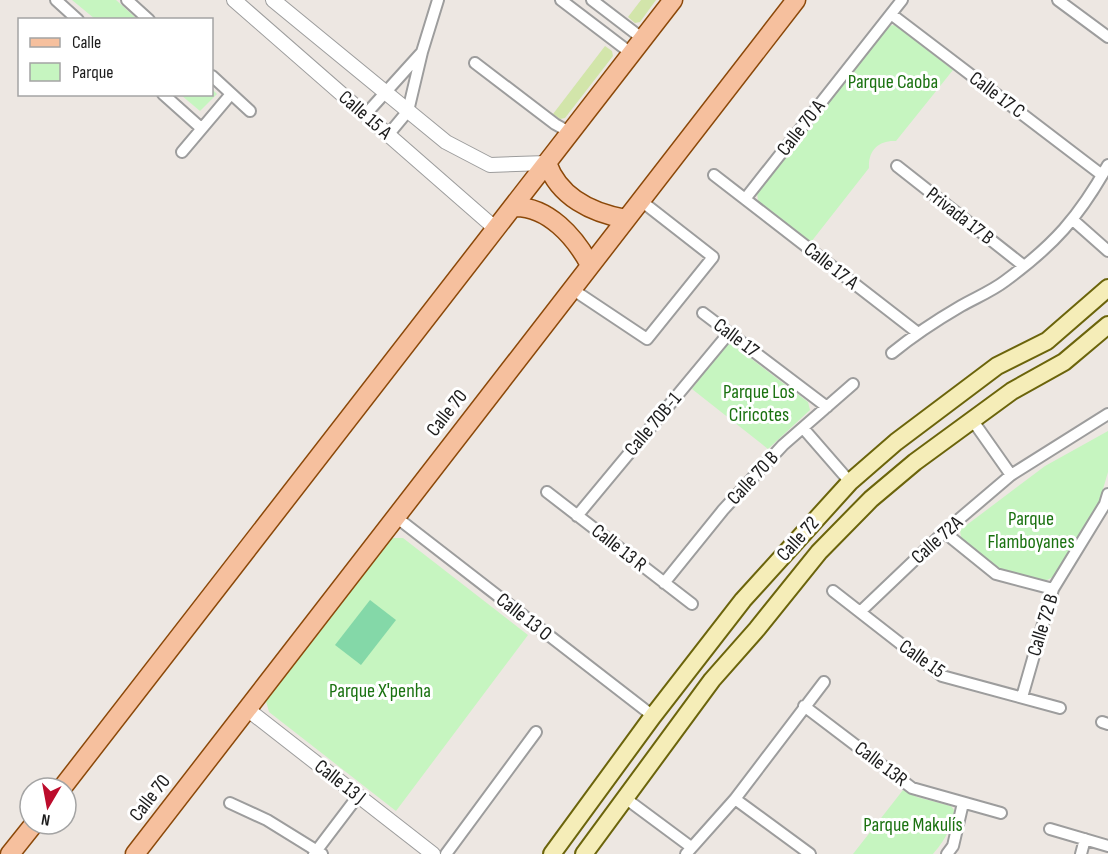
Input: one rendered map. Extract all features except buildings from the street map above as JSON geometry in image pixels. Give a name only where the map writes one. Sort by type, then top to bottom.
[{"type":"main road","points":[[71,776],[673,0]]},
{"type":"main road","name":"Calle 70","points":[[135,854],[796,0]]},
{"type":"main road","points":[[548,163],[551,173],[560,186],[574,199],[607,216],[626,219]]},
{"type":"main road","points":[[514,207],[523,207],[555,221],[570,234],[590,265]]},
{"type":"main road","name":"Calle 72","points":[[552,854],[653,716],[743,600],[850,482],[896,442],[997,366],[1047,341],[1108,288]]},
{"type":"main road","name":"Calle 72","points":[[589,847],[712,680],[757,629],[819,552],[871,499],[915,462],[1012,390],[1064,362],[1108,324]]},
{"type":"main road","points":[[1019,355],[1032,379]]},
{"type":"main road","points":[[974,383],[991,407]]},
{"type":"main road","points":[[805,532],[808,545],[819,552]]},
{"type":"main road","points":[[694,663],[705,669],[712,680]]},
{"type":"main road","points":[[573,825],[589,847]]},
{"type":"main road","points":[[10,854],[24,836]]},
{"type":"street","points":[[56,0],[76,18]]},
{"type":"street","points":[[127,0],[147,18]]},
{"type":"street","name":"Calle 15 A","points":[[234,0],[496,229]]},
{"type":"street","name":"Calle 15 A","points":[[273,0],[446,142],[490,165],[548,163]]},
{"type":"street","points":[[388,135],[408,111],[422,52],[438,0]]},
{"type":"street","points":[[561,0],[637,46]]},
{"type":"street","points":[[592,0],[637,46]]},
{"type":"street","name":"Calle 70 A","points":[[745,199],[902,0]]},
{"type":"street","points":[[1058,0],[1108,37]]},
{"type":"street","name":"Calle 17 C","points":[[891,14],[1102,176]]},
{"type":"street","points":[[365,115],[422,52]]},
{"type":"street","points":[[475,63],[555,124],[571,133]]},
{"type":"street","points":[[213,77],[250,111]]},
{"type":"street","points":[[182,152],[231,94]]},
{"type":"street","points":[[165,96],[201,128]]},
{"type":"street","points":[[892,352],[918,333],[1004,282],[1053,242],[1073,220],[1108,165]]},
{"type":"street","name":"Privada 17 B","points":[[897,166],[1023,266]]},
{"type":"street","name":"Calle 17 A","points":[[714,175],[918,333]]},
{"type":"street","points":[[572,288],[647,339],[713,257],[640,200]]},
{"type":"street","points":[[1073,220],[1108,250]]},
{"type":"street","name":"Calle 17","points":[[703,313],[826,407]]},
{"type":"street","name":"Calle 70B-1","points":[[577,516],[729,333]]},
{"type":"street","name":"Calle 70 B","points":[[664,583],[723,510],[783,446],[853,384]]},
{"type":"street","name":"Calle 72A","points":[[860,612],[944,532],[1011,475],[1108,414]]},
{"type":"street","points":[[973,421],[1011,475]]},
{"type":"street","points":[[803,428],[850,482]]},
{"type":"street","name":"Calle 13 R","points":[[547,492],[692,604]]},
{"type":"street","name":"Calle 72 B","points":[[1022,698],[1053,589],[1105,504],[1108,494]]},
{"type":"street","name":"Calle 13 O","points":[[396,517],[653,716]]},
{"type":"street","points":[[944,532],[996,574],[1053,589]]},
{"type":"street","name":"Calle 15","points":[[832,591],[942,676],[1060,708]]},
{"type":"street","points":[[625,798],[688,850],[735,799],[824,682]]},
{"type":"street","name":"Calle 13R","points":[[804,706],[912,788],[1001,813]]},
{"type":"street","name":"Calle 13 J","points":[[247,709],[433,854]]},
{"type":"street","points":[[446,854],[536,732]]},
{"type":"street","points":[[230,803],[267,820],[317,853],[358,796]]},
{"type":"street","points":[[735,799],[810,854]]},
{"type":"street","points":[[947,854],[953,846],[963,803]]},
{"type":"street","points":[[1050,829],[1108,846]]},
{"type":"street","points":[[1081,854],[1085,839]]},
{"type":"green space","points":[[72,0],[116,0],[136,18],[94,18]]},
{"type":"green space","points":[[641,0],[656,0],[640,22],[635,23],[628,17]]},
{"type":"green space","name":"Parque Caoba","points":[[895,25],[953,70],[896,141],[884,142],[876,147],[870,156],[869,168],[811,242],[758,201],[757,193],[887,26]]},
{"type":"green space","points":[[605,46],[612,51],[613,56],[565,118],[560,119],[553,114]]},
{"type":"green space","points":[[213,90],[217,94],[200,111],[182,96],[213,96]]},
{"type":"green space","name":"Parque Los Ciricotes","points":[[732,344],[808,402],[810,410],[768,449],[692,389],[725,345]]},
{"type":"green space","name":"Parque Flamboyanes","points":[[1108,431],[1108,472],[1099,503],[1053,577],[1045,581],[998,568],[961,538],[960,530],[1045,466]]},
{"type":"green space","name":"Parque X'penha","points":[[392,538],[403,538],[528,635],[396,811],[269,712],[266,701]]},
{"type":"green space","points":[[370,600],[396,620],[361,665],[335,645]]},
{"type":"green space","name":"Parque Makulís","points":[[903,790],[917,797],[951,806],[954,810],[950,828],[937,850],[933,854],[853,854]]}]
